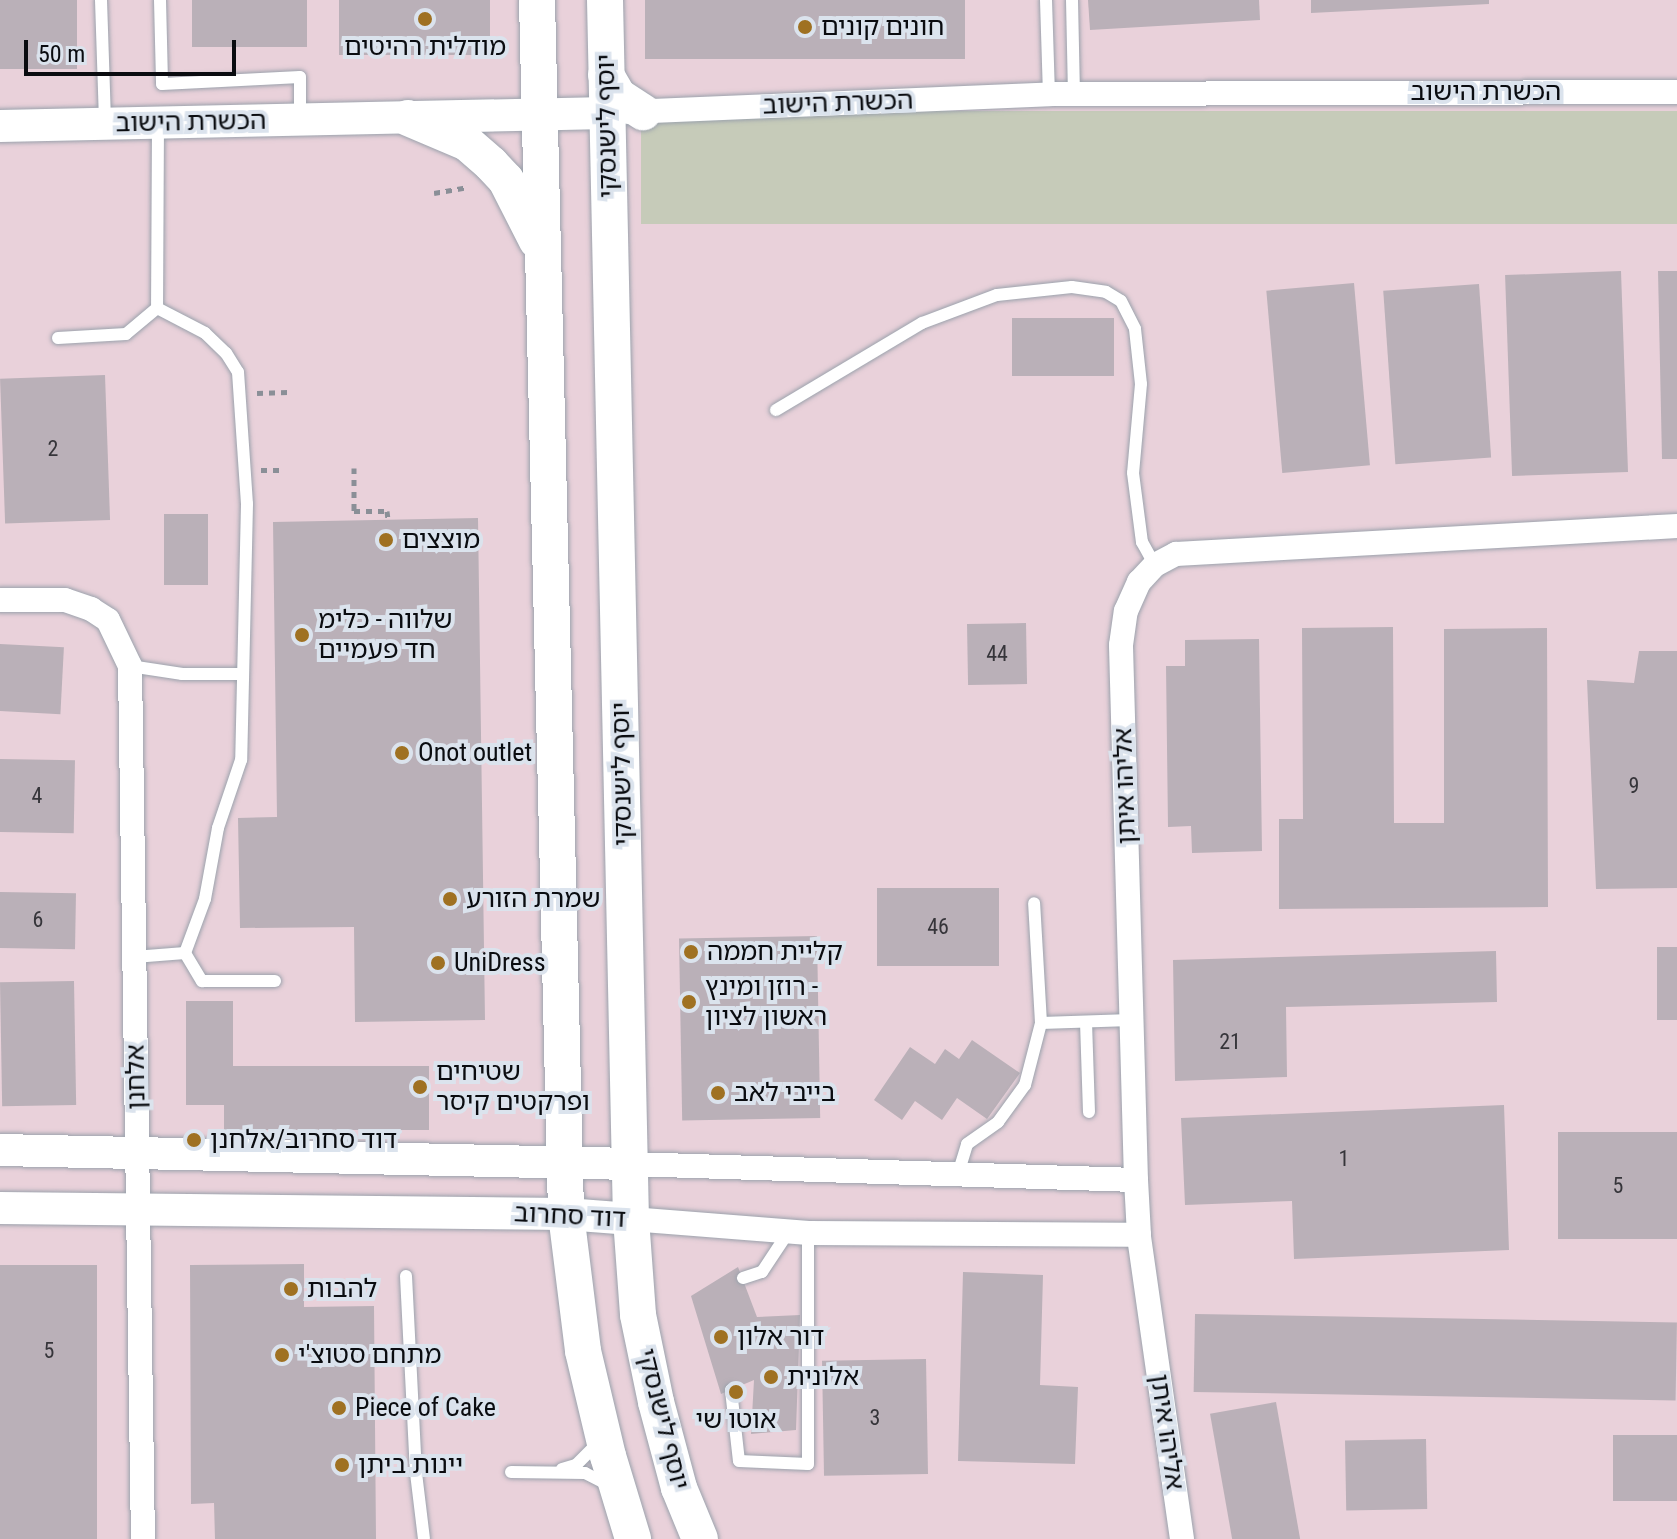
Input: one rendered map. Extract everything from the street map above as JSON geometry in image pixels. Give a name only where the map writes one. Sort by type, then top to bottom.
[{"type":"main road","points":[[537,0],[566,1214],[583,1351],[633,1539]]},
{"type":"main road","name":"יוסף לישנסקי","points":[[605,0],[631,1219],[638,1315],[656,1402],[679,1488],[700,1539]]},
{"type":"main road","points":[[606,75],[618,96],[643,112]]},
{"type":"main road","points":[[408,118],[467,143],[491,164],[506,180],[541,251]]},
{"type":"street","name":"הכשרת הישוב","points":[[0,126],[643,112],[1049,94],[1677,92]]},
{"type":"street","points":[[1155,565],[1176,554],[1677,526]]},
{"type":"street","name":"אליהו איתן","points":[[1155,565],[1139,582],[1126,611],[1121,645],[1125,810],[1139,1235],[1182,1539]]},
{"type":"street","name":"אלחנן","points":[[0,600],[65,600],[108,620],[130,666],[143,1539]]},
{"type":"street","name":"דוד סחרוב","points":[[0,1150],[564,1160],[1136,1180]]},
{"type":"street","name":"דוד סחרוב","points":[[0,1208],[566,1214],[798,1232],[1139,1235]]},
{"type":"lane","points":[[101,0],[105,124]]},
{"type":"lane","points":[[160,0],[162,84],[300,77],[300,120]]},
{"type":"lane","points":[[1046,0],[1049,94]]},
{"type":"lane","points":[[1072,0],[1074,94]]},
{"type":"lane","points":[[58,338],[126,334],[157,308],[158,123]]},
{"type":"lane","points":[[776,410],[922,323],[997,295],[1072,287],[1106,292],[1121,301],[1135,329],[1141,384],[1133,473],[1142,542],[1155,565]]},
{"type":"lane","points":[[157,308],[205,333],[226,353],[238,372],[247,504],[241,760],[218,828],[205,899],[185,953]]},
{"type":"lane","points":[[130,666],[182,674],[243,674]]},
{"type":"lane","points":[[958,1174],[967,1144],[998,1122],[1025,1085],[1041,1023],[1034,903]]},
{"type":"lane","points":[[134,957],[185,953]]},
{"type":"lane","points":[[185,953],[202,981],[275,981]]},
{"type":"lane","points":[[1041,1023],[1131,1020]]},
{"type":"lane","points":[[1086,1022],[1089,1112]]},
{"type":"lane","points":[[743,1278],[762,1272],[798,1232]]},
{"type":"lane","points":[[731,1390],[739,1461],[808,1464],[798,1232]]},
{"type":"lane","points":[[406,1276],[416,1473],[424,1539]]},
{"type":"lane","points":[[555,1472],[576,1465],[604,1438]]},
{"type":"lane","points":[[511,1472],[585,1473],[618,1490]]},
{"type":"path","points":[[241,393],[288,392]]},
{"type":"path","points":[[354,468],[354,511],[387,511],[388,519]]},
{"type":"shaded area","points":[[0,0],[1677,0],[1677,1539],[0,1539]]},
{"type":"green space","points":[[641,111],[1677,111],[1677,224],[641,224]]},
{"type":"building","points":[[0,0],[77,0],[77,69],[0,69]]},
{"type":"building","points":[[192,0],[307,0],[307,47],[192,47]]},
{"type":"building","points":[[339,0],[490,0],[490,55],[339,55]]},
{"type":"building","name":"חונים קונים","points":[[645,0],[965,0],[965,59],[645,59]]},
{"type":"building","points":[[1088,0],[1259,0],[1260,20],[1090,30]]},
{"type":"building","points":[[1311,0],[1489,0],[1489,4],[1311,13]]},
{"type":"building","points":[[1621,271],[1628,472],[1512,476],[1505,275]]},
{"type":"building","points":[[1658,271],[1677,271],[1677,459],[1662,459]]},
{"type":"building","points":[[1354,283],[1370,465],[1282,473],[1266,291]]},
{"type":"building","points":[[1479,284],[1491,458],[1395,464],[1383,291]]},
{"type":"building","points":[[1012,318],[1114,318],[1114,376],[1012,376]]},
{"type":"building","points":[[105,375],[110,520],[5,524],[0,379]]},
{"type":"building","points":[[164,514],[208,514],[208,585],[164,585]]},
{"type":"building","points":[[478,518],[485,1020],[355,1022],[354,927],[240,928],[238,818],[277,817],[273,522]]},
{"type":"building","points":[[1026,623],[1027,684],[968,685],[967,624]]},
{"type":"building","points":[[1393,627],[1394,823],[1444,823],[1444,629],[1547,628],[1548,907],[1279,909],[1279,819],[1303,819],[1302,628]]},
{"type":"building","points":[[1259,639],[1262,851],[1192,853],[1191,826],[1168,827],[1166,666],[1185,666],[1185,640]]},
{"type":"building","points":[[0,644],[64,647],[60,714],[0,711]]},
{"type":"building","points":[[1639,651],[1677,651],[1677,888],[1596,889],[1587,680],[1634,683]]},
{"type":"building","points":[[0,759],[75,760],[74,833],[0,832]]},
{"type":"building","points":[[877,888],[999,888],[999,966],[877,966]]},
{"type":"building","points":[[0,892],[76,893],[75,949],[0,948]]},
{"type":"building","points":[[817,936],[820,1118],[682,1120],[679,938]]},
{"type":"building","points":[[1657,947],[1677,947],[1677,1020],[1657,1020]]},
{"type":"building","points":[[1496,951],[1497,1002],[1286,1007],[1287,1077],[1175,1081],[1173,960]]},
{"type":"building","points":[[74,981],[76,1105],[2,1106],[0,982]]},
{"type":"building","points":[[186,1001],[233,1001],[233,1066],[429,1066],[429,1130],[224,1130],[224,1105],[186,1105]]},
{"type":"building","points":[[972,1040],[1020,1073],[987,1119],[957,1098],[942,1120],[915,1101],[902,1120],[874,1100],[910,1047],[935,1064],[945,1049],[959,1059]]},
{"type":"building","points":[[1504,1105],[1509,1250],[1294,1259],[1292,1201],[1185,1205],[1181,1118]]},
{"type":"building","points":[[1558,1132],[1677,1132],[1677,1239],[1558,1239]]},
{"type":"building","name":"מתחם סטוצ'י","points":[[304,1264],[304,1307],[374,1306],[376,1539],[215,1539],[214,1503],[191,1504],[190,1265]]},
{"type":"building","points":[[0,1265],[97,1265],[97,1539],[0,1539]]},
{"type":"building","points":[[738,1267],[757,1317],[800,1315],[796,1430],[751,1434],[754,1380],[721,1394],[691,1296]]},
{"type":"building","points":[[963,1272],[1043,1275],[1040,1385],[1078,1387],[1075,1464],[958,1461]]},
{"type":"building","points":[[1195,1314],[1677,1322],[1676,1400],[1194,1392]]},
{"type":"building","points":[[926,1359],[928,1474],[824,1476],[822,1361]]},
{"type":"building","points":[[1276,1402],[1300,1539],[1232,1539],[1210,1414]]},
{"type":"building","points":[[1613,1435],[1677,1435],[1677,1501],[1613,1501]]},
{"type":"building","points":[[1426,1439],[1427,1509],[1346,1510],[1345,1440]]},
{"type":"place","name":"מודלית רהיטים","points":[[425,19]]},
{"type":"place","name":"חונים קונים","points":[[805,27]]},
{"type":"place","name":"מוצצים","points":[[386,540]]},
{"type":"place","name":"שלווה - כלימ חד פעמיים","points":[[302,635]]},
{"type":"place","name":"Onot outlet","points":[[402,753]]},
{"type":"place","name":"שמרת הזורע","points":[[450,899]]},
{"type":"place","name":"קליית חממה","points":[[691,952]]},
{"type":"place","name":"UniDress","points":[[438,963]]},
{"type":"place","name":"רוזן ומינץ - ראשון לציון","points":[[689,1002]]},
{"type":"place","name":"שטיחים ופרקטים קיסר","points":[[420,1087]]},
{"type":"place","name":"בייבי לאב","points":[[718,1093]]},
{"type":"place","name":"דוד סחרוב/אלחנן","points":[[194,1140]]},
{"type":"place","name":"להבות","points":[[291,1289]]},
{"type":"place","name":"דור אלון","points":[[721,1337]]},
{"type":"place","name":"מתחם סטוצ'י","points":[[282,1355]]},
{"type":"place","name":"אלונית","points":[[771,1377]]},
{"type":"place","name":"אוטו שי","points":[[736,1392]]},
{"type":"place","name":"Piece of Cake","points":[[339,1408]]},
{"type":"place","name":"יינות ביתן","points":[[342,1465]]}]
